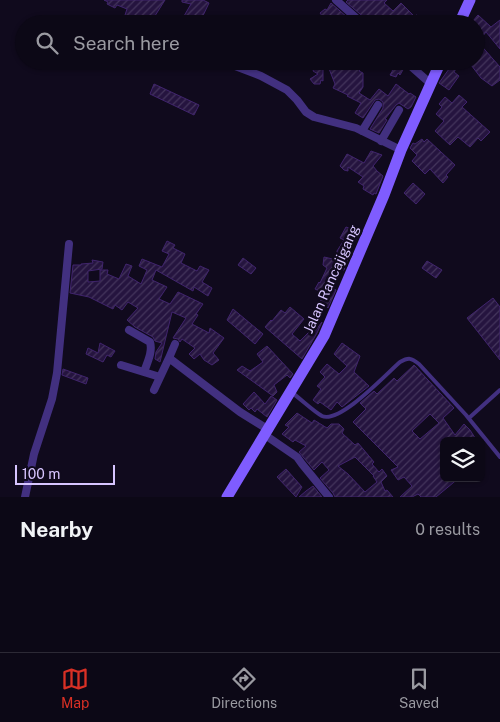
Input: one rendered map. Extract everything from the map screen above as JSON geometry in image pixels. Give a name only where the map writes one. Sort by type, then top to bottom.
[{"type":"main road","points":[[463,15],[470,0]]},
{"type":"main road","name":"Jalan Rancajigang","points":[[228,497],[324,336],[384,195],[401,150],[437,70]]},
{"type":"street","points":[[336,0],[353,15]]},
{"type":"street","points":[[245,70],[288,90],[306,112],[356,128],[401,150]]},
{"type":"street","points":[[415,70],[431,84]]},
{"type":"street","points":[[362,132],[378,105]]},
{"type":"street","points":[[381,141],[399,110]]},
{"type":"street","points":[[25,497],[34,454],[52,399],[57,373],[69,244]]},
{"type":"street","points":[[130,330],[150,342],[150,356],[144,372]]},
{"type":"street","points":[[154,390],[175,344]]},
{"type":"street","points":[[169,358],[267,432],[297,458],[329,497]]},
{"type":"street","points":[[121,366],[160,377]]},
{"type":"lane","points":[[290,392],[323,416],[332,417],[350,408],[400,362],[412,359],[419,364],[468,418],[500,457]]},
{"type":"lane","points":[[468,418],[500,390]]},
{"type":"building","points":[[104,0],[165,0],[156,15],[125,15],[127,9],[117,5],[115,8],[107,4],[108,2]]},
{"type":"building","points":[[182,0],[203,0],[209,3],[203,15],[185,15],[191,4],[182,2]]},
{"type":"building","points":[[348,0],[387,0],[384,3],[393,11],[401,3],[413,15],[361,15],[346,2]]},
{"type":"building","points":[[331,3],[345,15],[321,15],[320,13],[325,9],[327,10]]},
{"type":"building","points":[[500,20],[500,49],[486,32],[485,33],[485,21],[491,27]]},
{"type":"building","points":[[485,50],[500,67],[500,80],[492,86],[481,78],[475,70],[485,70]]},
{"type":"building","points":[[323,70],[323,81],[321,80],[320,84],[314,84],[310,79],[318,74],[313,71]]},
{"type":"building","points":[[330,70],[360,70],[363,73],[363,87],[359,93],[370,100],[379,89],[388,96],[396,84],[416,97],[408,109],[399,103],[396,105],[385,119],[387,120],[379,133],[370,129],[383,108],[383,102],[379,99],[375,100],[363,118],[355,113],[361,103],[333,88],[335,84]]},
{"type":"building","points":[[393,70],[403,70],[396,77],[390,75]]},
{"type":"building","points":[[448,70],[455,70],[454,72],[459,76],[449,90],[439,83]]},
{"type":"building","points":[[154,84],[199,105],[194,115],[150,94]]},
{"type":"building","points":[[459,95],[467,102],[462,107],[490,132],[481,141],[478,138],[470,147],[458,137],[450,145],[435,131],[444,121],[436,114],[442,107],[439,104],[445,97],[452,103]]},
{"type":"building","points":[[422,139],[424,142],[427,139],[455,165],[446,175],[448,177],[443,183],[430,169],[425,174],[412,161],[417,155],[410,148],[413,143],[415,144]]},
{"type":"building","points":[[371,151],[382,155],[373,166],[383,176],[376,194],[374,193],[373,195],[363,189],[364,186],[358,182],[363,177],[348,167],[348,171],[340,166],[347,154],[364,163]]},
{"type":"building","points":[[413,183],[425,194],[416,204],[404,193]]},
{"type":"building","points":[[346,227],[360,232],[350,250],[352,251],[344,270],[340,270],[331,287],[336,290],[328,308],[320,301],[328,295],[315,289],[327,268],[323,265],[324,257],[337,260],[337,251],[344,240],[340,238]]},
{"type":"building","points":[[167,241],[175,245],[173,248],[185,254],[181,263],[197,271],[200,266],[209,270],[202,282],[212,288],[208,296],[194,287],[193,291],[156,270],[152,280],[167,287],[159,299],[170,304],[178,292],[203,304],[192,324],[209,333],[210,328],[224,338],[213,353],[219,360],[212,365],[204,360],[200,354],[194,359],[189,354],[195,348],[182,339],[180,342],[178,339],[173,338],[186,318],[172,312],[160,362],[155,359],[156,352],[162,343],[155,341],[153,337],[127,320],[138,308],[128,302],[122,310],[115,305],[113,309],[89,297],[70,293],[73,265],[93,263],[92,260],[103,262],[102,269],[88,271],[88,282],[100,281],[100,270],[108,270],[107,274],[119,279],[126,264],[132,266],[128,276],[141,284],[147,270],[139,266],[142,259],[162,267],[169,254],[162,251]]},
{"type":"building","points":[[243,258],[256,268],[251,274],[238,265]]},
{"type":"building","points":[[427,261],[442,270],[436,278],[422,268]]},
{"type":"building","points":[[493,298],[500,307],[500,360],[467,318]]},
{"type":"building","points":[[290,307],[304,319],[292,334],[300,341],[311,330],[314,332],[322,322],[302,359],[265,327],[281,310],[285,313]]},
{"type":"building","points":[[233,309],[263,334],[255,344],[227,320]]},
{"type":"building","points":[[100,343],[115,351],[111,357],[107,355],[103,362],[86,354],[88,348],[98,353]]},
{"type":"building","points":[[342,343],[360,356],[354,372],[369,386],[342,407],[337,402],[331,410],[320,402],[318,404],[313,400],[321,389],[317,386],[325,377],[320,372],[327,364],[339,374],[347,366],[334,354]]},
{"type":"building","points":[[267,346],[293,374],[290,378],[287,375],[274,385],[277,392],[273,396],[237,370],[242,366],[250,371],[263,362],[257,354]]},
{"type":"building","points":[[414,365],[454,408],[443,418],[455,435],[464,424],[474,437],[440,437],[440,482],[454,482],[436,497],[421,497],[418,494],[412,497],[400,497],[412,486],[404,477],[398,480],[391,470],[398,467],[353,422],[366,409],[360,403],[374,391],[377,394],[394,378],[397,381]],"holes":[[[430,414],[439,423],[420,439],[412,431]]]},
{"type":"building","points":[[63,369],[88,378],[86,384],[62,375]]},
{"type":"building","points":[[254,392],[265,404],[271,396],[277,400],[267,417],[257,409],[255,412],[251,408],[249,410],[243,404]]},
{"type":"building","points":[[297,413],[312,423],[314,420],[327,428],[331,424],[339,424],[344,429],[342,433],[355,445],[358,443],[374,462],[372,464],[379,472],[382,469],[387,476],[381,482],[385,491],[387,490],[393,497],[335,497],[320,478],[329,470],[322,462],[314,470],[299,452],[306,446],[295,440],[293,442],[282,434],[289,427],[285,425]],"holes":[[[355,457],[374,476],[377,482],[365,492],[338,466]]]},
{"type":"building","points":[[286,469],[302,487],[296,497],[277,477]]},
{"type":"building","points":[[313,486],[322,497],[299,497],[306,491]]}]
